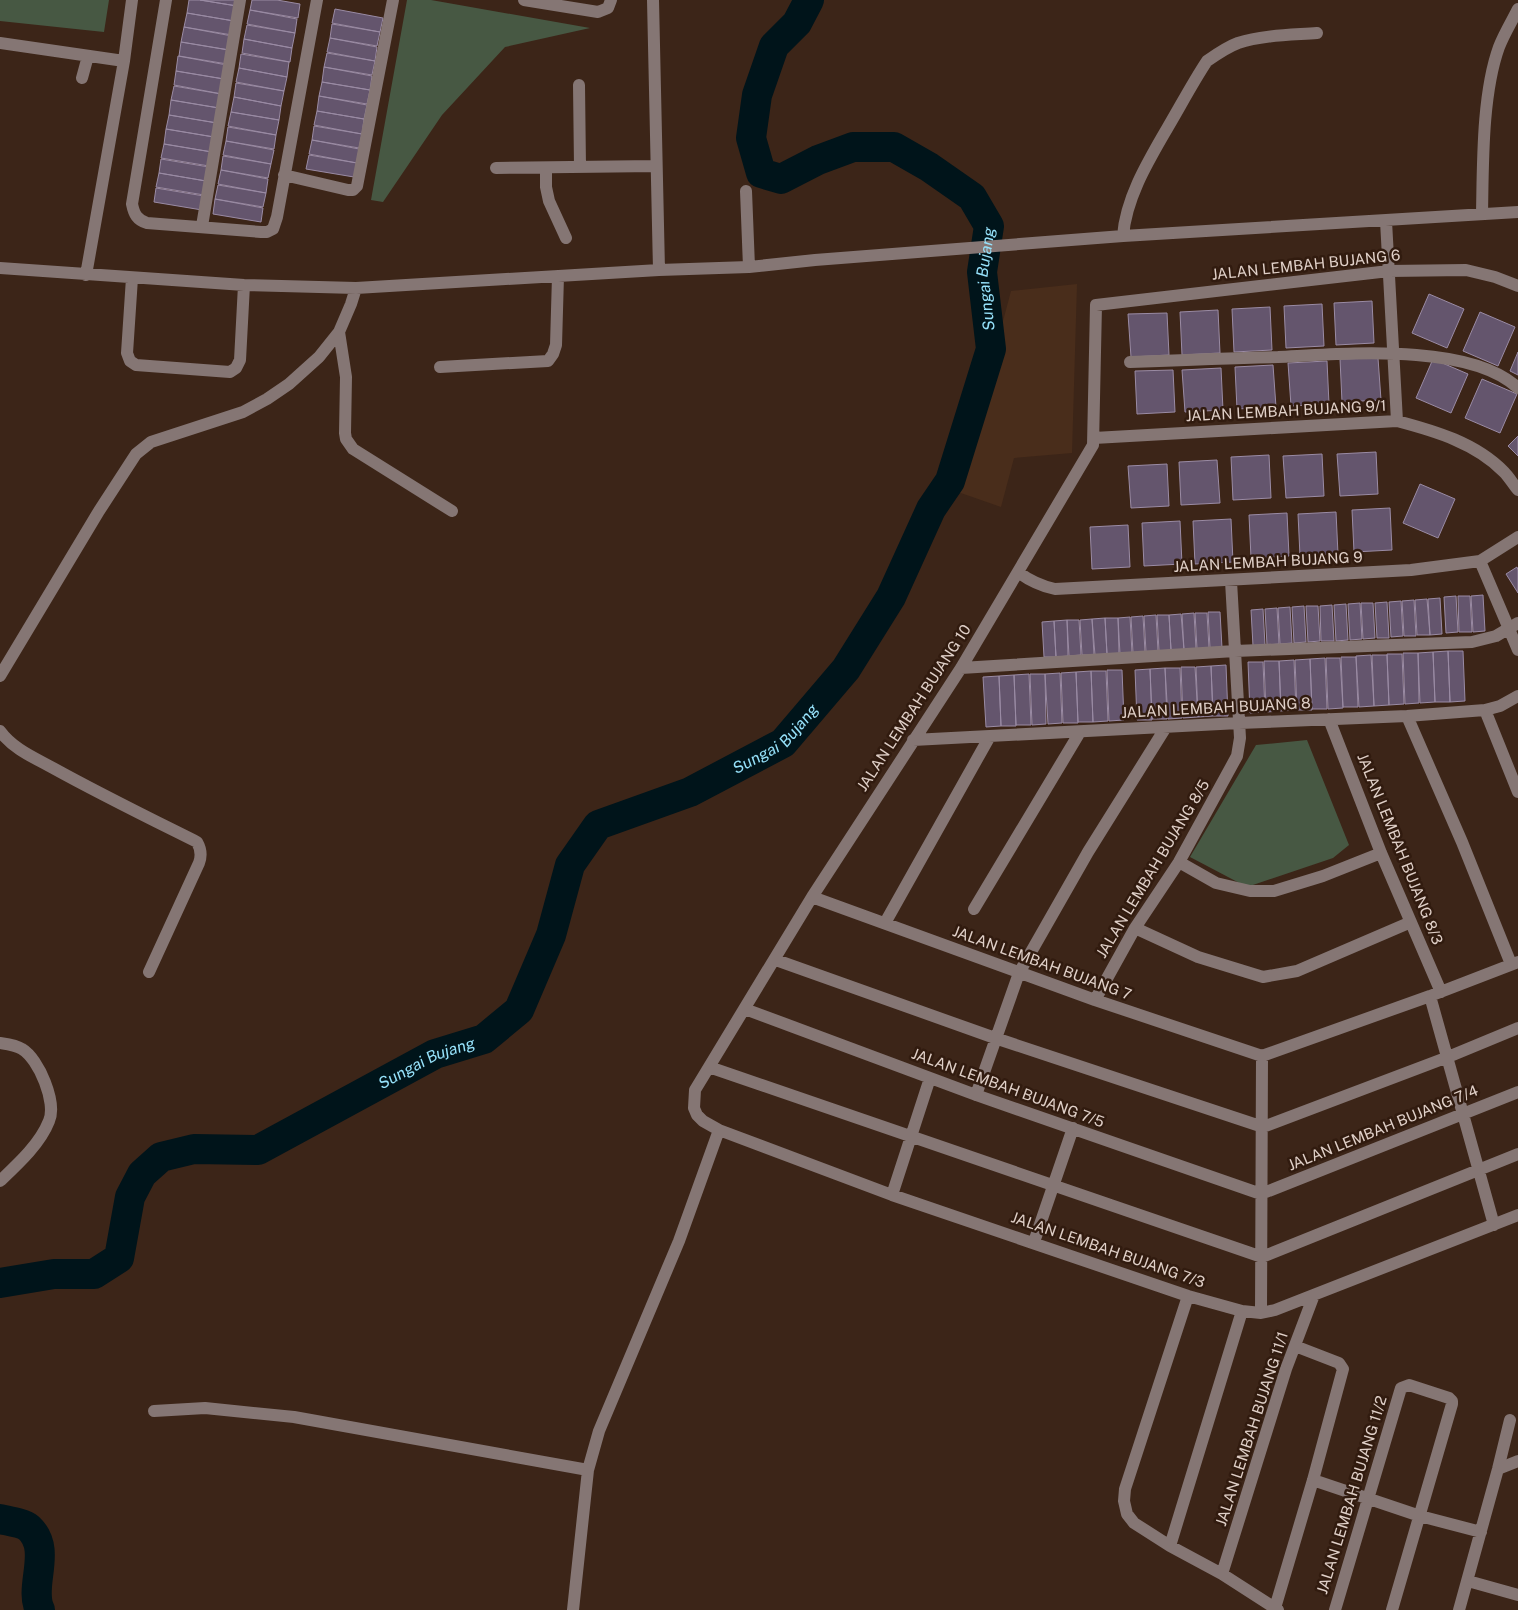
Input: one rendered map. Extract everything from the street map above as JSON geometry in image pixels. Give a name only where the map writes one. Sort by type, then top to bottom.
[{"type":"street","points":[[86,275],[124,61],[132,0]]},
{"type":"street","points":[[166,0],[132,204],[133,211],[141,221],[261,232],[273,229],[277,218],[317,0]]},
{"type":"street","points":[[202,226],[240,0]]},
{"type":"street","points":[[284,176],[348,190],[353,190],[357,186],[393,0]]},
{"type":"street","points":[[524,0],[598,12],[608,8],[611,0]]},
{"type":"street","points":[[653,0],[659,270]]},
{"type":"street","points":[[1482,214],[1487,109],[1492,80],[1500,46],[1518,9]]},
{"type":"street","points":[[1123,236],[1126,211],[1137,185],[1153,153],[1208,61],[1238,44],[1261,38],[1317,33]]},
{"type":"street","points":[[0,43],[124,61]]},
{"type":"street","points":[[82,78],[88,56]]},
{"type":"street","points":[[579,85],[580,167]]},
{"type":"street","points":[[496,168],[546,169],[656,166]]},
{"type":"street","points":[[546,169],[546,187],[549,201],[566,238]]},
{"type":"street","points":[[746,191],[750,267]]},
{"type":"street","points":[[0,268],[244,285],[356,288],[659,270],[750,267],[954,248],[1518,212]]},
{"type":"street","points":[[1386,221],[1397,421]]},
{"type":"street","name":"JALAN LEMBAH BUJANG 6","points":[[1096,305],[1389,271],[1466,270],[1495,277],[1518,286]]},
{"type":"street","points":[[440,367],[548,361],[556,345],[558,276]]},
{"type":"street","points":[[132,278],[127,353],[130,360],[136,365],[230,372],[236,368],[240,360],[244,285]]},
{"type":"street","points":[[0,676],[104,503],[136,454],[151,442],[243,412],[289,384],[319,357],[340,332],[356,288]]},
{"type":"street","name":"JALAN LEMBAH BUJANG 10","points":[[694,1108],[695,1090],[776,960],[812,897],[961,668],[1088,453],[1094,438],[1096,305]]},
{"type":"street","points":[[340,332],[346,377],[346,433],[349,444],[353,449],[452,511]]},
{"type":"street","points":[[1130,362],[1392,353],[1454,360],[1491,370],[1518,388]]},
{"type":"street","name":"JALAN LEMBAH BUJANG 9/1","points":[[1094,438],[1397,421],[1430,429],[1458,440],[1484,455],[1504,472],[1518,490]]},
{"type":"street","name":"JALAN LEMBAH BUJANG 9","points":[[1018,572],[1028,580],[1055,589],[1411,570],[1480,561],[1518,538]]},
{"type":"street","points":[[1480,561],[1514,626],[1518,650]]},
{"type":"street","name":"JALAN LEMBAH BUJANG 8/5","points":[[1094,1000],[1136,928],[1180,862],[1237,756],[1240,738],[1231,581]]},
{"type":"street","points":[[961,668],[1235,651],[1472,642],[1487,639],[1514,626]]},
{"type":"street","name":"JALAN LEMBAH BUJANG 8","points":[[913,740],[1407,716],[1485,710],[1500,706],[1518,696]]},
{"type":"street","points":[[1485,710],[1518,792]]},
{"type":"street","points":[[1262,1313],[1262,1056],[1436,994],[1514,963],[1407,716]]},
{"type":"street","name":"JALAN LEMBAH BUJANG 8/3","points":[[1329,719],[1411,922],[1436,994],[1448,1057],[1494,1225]]},
{"type":"street","points":[[976,1095],[1019,973],[1088,852],[1166,727]]},
{"type":"street","points":[[0,731],[11,743],[26,753],[76,781],[197,842],[200,847],[199,862],[149,972]]},
{"type":"street","points":[[974,909],[1080,732]]},
{"type":"street","points":[[885,924],[990,736]]},
{"type":"street","points":[[1180,862],[1216,883],[1250,891],[1274,891],[1323,876],[1382,853]]},
{"type":"street","name":"JALAN LEMBAH BUJANG 7","points":[[812,897],[1094,1000],[1262,1056]]},
{"type":"street","points":[[1136,928],[1198,957],[1263,977],[1297,971],[1411,922]]},
{"type":"street","points":[[776,960],[995,1038],[1263,1127],[1448,1057],[1518,1028]]},
{"type":"street","name":"JALAN LEMBAH BUJANG 7/5","points":[[745,1009],[976,1095],[1261,1194]]},
{"type":"street","points":[[0,1043],[22,1048],[36,1060],[45,1080],[50,1105],[50,1119],[42,1134],[0,1181]]},
{"type":"street","points":[[709,1067],[1262,1257],[1518,1154]]},
{"type":"street","points":[[892,1194],[930,1078]]},
{"type":"street","name":"JALAN LEMBAH BUJANG 7/4","points":[[1261,1194],[1518,1092]]},
{"type":"street","name":"JALAN LEMBAH BUJANG 7/3","points":[[694,1108],[703,1120],[719,1130],[892,1194],[1188,1296],[1242,1311],[1262,1313],[1314,1295],[1518,1215]]},
{"type":"street","points":[[1034,1242],[1072,1128]]},
{"type":"street","points":[[573,1610],[588,1470],[599,1431],[679,1241],[719,1130]]},
{"type":"street","name":"JALAN LEMBAH BUJANG 11/1","points":[[1222,1574],[1286,1369],[1314,1295]]},
{"type":"street","points":[[1188,1296],[1125,1489],[1124,1501],[1127,1514],[1134,1523],[1170,1546],[1222,1574],[1277,1609],[1343,1369],[1339,1363],[1295,1346]]},
{"type":"street","points":[[1170,1546],[1242,1311]]},
{"type":"street","name":"JALAN LEMBAH BUJANG 11/2","points":[[1335,1610],[1401,1388],[1409,1385],[1452,1400],[1420,1516]]},
{"type":"street","points":[[154,1411],[205,1408],[294,1417],[588,1470]]},
{"type":"street","points":[[1458,1610],[1468,1581],[1510,1420]]},
{"type":"street","points":[[1498,1469],[1518,1461]]},
{"type":"street","points":[[1313,1480],[1420,1516],[1481,1532]]},
{"type":"street","points":[[1392,1610],[1420,1516]]},
{"type":"street","points":[[1468,1581],[1518,1595]]},
{"type":"shaded area","points":[[1077,284],[1072,453],[1014,458],[1001,507],[958,492],[1011,291]]},
{"type":"green space","points":[[0,0],[109,0],[104,32],[0,21]]},
{"type":"green space","points":[[407,0],[431,0],[590,28],[505,47],[442,115],[383,202],[371,200]]},
{"type":"green space","points":[[1307,740],[1349,845],[1333,858],[1247,887],[1190,857],[1256,745]]},
{"type":"building","points":[[189,0],[237,6],[234,21],[187,13]]},
{"type":"building","points":[[200,0],[238,0],[237,6]]},
{"type":"building","points":[[252,0],[277,0],[300,4],[298,18],[250,10]]},
{"type":"building","points":[[335,9],[383,18],[380,32],[332,23]]},
{"type":"building","points":[[250,10],[297,19],[295,33],[247,24]]},
{"type":"building","points":[[187,13],[234,21],[232,35],[184,27]]},
{"type":"building","points":[[332,24],[380,32],[377,46],[330,38]]},
{"type":"building","points":[[247,25],[295,33],[292,48],[244,39]]},
{"type":"building","points":[[184,27],[232,36],[229,50],[181,42]]},
{"type":"building","points":[[330,38],[377,47],[375,61],[327,52]]},
{"type":"building","points":[[244,39],[292,48],[290,62],[242,53]]},
{"type":"building","points":[[181,42],[229,50],[227,64],[179,56]]},
{"type":"building","points":[[327,53],[375,61],[372,75],[324,67]]},
{"type":"building","points":[[241,54],[289,62],[287,77],[239,68]]},
{"type":"building","points":[[178,56],[227,65],[224,79],[176,71]]},
{"type":"building","points":[[324,67],[372,76],[370,90],[322,82]]},
{"type":"building","points":[[239,68],[287,77],[284,91],[236,82]]},
{"type":"building","points":[[176,71],[224,79],[222,94],[174,85]]},
{"type":"building","points":[[322,82],[370,90],[367,104],[319,96]]},
{"type":"building","points":[[236,83],[284,91],[281,106],[234,97]]},
{"type":"building","points":[[174,86],[221,94],[219,108],[171,100]]},
{"type":"building","points":[[319,96],[367,105],[364,119],[317,111]]},
{"type":"building","points":[[234,97],[281,106],[279,120],[231,112]]},
{"type":"building","points":[[171,100],[219,108],[217,123],[169,115]]},
{"type":"building","points":[[317,111],[364,119],[362,134],[314,125]]},
{"type":"building","points":[[231,112],[279,120],[276,135],[228,126]]},
{"type":"building","points":[[169,115],[217,123],[214,137],[166,129]]},
{"type":"building","points":[[314,126],[362,134],[359,148],[312,140]]},
{"type":"building","points":[[228,127],[276,135],[274,149],[226,141]]},
{"type":"building","points":[[166,129],[214,137],[212,152],[164,144]]},
{"type":"building","points":[[312,140],[359,149],[357,163],[309,154]]},
{"type":"building","points":[[226,141],[274,150],[271,164],[223,155]]},
{"type":"building","points":[[164,144],[212,152],[209,166],[161,158]]},
{"type":"building","points":[[309,155],[357,163],[354,177],[306,169]]},
{"type":"building","points":[[223,156],[271,164],[268,178],[221,170]]},
{"type":"building","points":[[161,159],[209,167],[206,181],[159,173]]},
{"type":"building","points":[[221,170],[268,179],[266,193],[218,184]]},
{"type":"building","points":[[159,173],[206,181],[204,195],[156,187]]},
{"type":"building","points":[[218,185],[266,193],[263,207],[215,199]]},
{"type":"building","points":[[156,188],[204,196],[202,210],[154,202]]},
{"type":"building","points":[[215,199],[263,208],[261,222],[213,214]]},
{"type":"building","points":[[1429,294],[1464,309],[1447,348],[1412,333]]},
{"type":"building","points":[[1372,301],[1374,343],[1336,345],[1334,303]]},
{"type":"building","points":[[1322,304],[1324,346],[1286,348],[1284,306]]},
{"type":"building","points":[[1270,307],[1272,350],[1234,352],[1232,309]]},
{"type":"building","points":[[1218,310],[1220,353],[1182,355],[1180,312]]},
{"type":"building","points":[[1480,312],[1515,327],[1498,366],[1463,351]]},
{"type":"building","points":[[1167,313],[1169,355],[1131,357],[1128,314]]},
{"type":"building","points":[[1518,352],[1518,375],[1510,371]]},
{"type":"building","points":[[1378,358],[1381,400],[1342,402],[1340,359]]},
{"type":"building","points":[[1433,359],[1468,374],[1451,413],[1416,398]]},
{"type":"building","points":[[1327,361],[1329,404],[1291,406],[1288,363]]},
{"type":"building","points":[[1273,365],[1276,407],[1237,409],[1235,367]]},
{"type":"building","points":[[1221,368],[1223,410],[1185,412],[1182,370]]},
{"type":"building","points":[[1173,370],[1175,412],[1137,414],[1135,371]]},
{"type":"building","points":[[1482,379],[1517,394],[1500,433],[1465,418]]},
{"type":"building","points":[[1518,436],[1518,456],[1508,446]]},
{"type":"building","points":[[1376,452],[1378,494],[1340,496],[1337,454]]},
{"type":"building","points":[[1322,454],[1324,496],[1286,498],[1283,456]]},
{"type":"building","points":[[1269,455],[1271,498],[1233,500],[1231,457]]},
{"type":"building","points":[[1217,460],[1220,503],[1181,505],[1179,462]]},
{"type":"building","points":[[1167,464],[1169,506],[1131,508],[1128,466]]},
{"type":"building","points":[[1420,484],[1455,499],[1438,538],[1403,523]]},
{"type":"building","points":[[1390,508],[1392,550],[1354,552],[1352,510]]},
{"type":"building","points":[[1336,512],[1338,554],[1300,556],[1298,514]]},
{"type":"building","points":[[1287,513],[1289,556],[1251,558],[1249,515]]},
{"type":"building","points":[[1231,519],[1233,562],[1195,564],[1193,521]]},
{"type":"building","points":[[1180,521],[1182,564],[1144,566],[1142,523]]},
{"type":"building","points":[[1128,525],[1130,567],[1092,569],[1090,527]]},
{"type":"building","points":[[1517,567],[1518,570],[1518,593],[1506,574]]},
{"type":"building","points":[[1483,595],[1485,631],[1473,632],[1471,596]]},
{"type":"building","points":[[1456,596],[1458,632],[1446,633],[1444,597]]},
{"type":"building","points":[[1458,596],[1470,596],[1472,632],[1459,632]]},
{"type":"building","points":[[1440,598],[1442,634],[1430,635],[1428,599]]},
{"type":"building","points":[[1427,599],[1430,635],[1417,635],[1415,600]]},
{"type":"building","points":[[1414,600],[1416,636],[1404,636],[1402,601]]},
{"type":"building","points":[[1401,601],[1403,636],[1391,637],[1389,602]]},
{"type":"building","points":[[1387,602],[1389,638],[1377,638],[1375,603]]},
{"type":"building","points":[[1360,603],[1362,639],[1350,640],[1348,604]]},
{"type":"building","points":[[1361,603],[1373,603],[1375,638],[1363,639]]},
{"type":"building","points":[[1346,604],[1348,640],[1336,641],[1334,605]]},
{"type":"building","points":[[1332,605],[1334,641],[1321,641],[1320,606]]},
{"type":"building","points":[[1304,606],[1306,642],[1294,643],[1292,607]]},
{"type":"building","points":[[1306,606],[1318,606],[1320,641],[1308,642]]},
{"type":"building","points":[[1290,607],[1292,643],[1280,644],[1278,608]]},
{"type":"building","points":[[1277,608],[1279,644],[1267,645],[1265,609]]},
{"type":"building","points":[[1263,609],[1265,645],[1253,646],[1251,610]]},
{"type":"building","points":[[1208,612],[1220,612],[1222,648],[1210,648]]},
{"type":"building","points":[[1194,613],[1196,649],[1184,650],[1182,614]]},
{"type":"building","points":[[1195,613],[1207,613],[1209,648],[1197,649]]},
{"type":"building","points":[[1181,614],[1184,650],[1171,650],[1169,615]]},
{"type":"building","points":[[1156,615],[1158,651],[1146,652],[1144,616]]},
{"type":"building","points":[[1157,615],[1169,615],[1171,650],[1159,651]]},
{"type":"building","points":[[1143,616],[1145,652],[1133,653],[1131,617]]},
{"type":"building","points":[[1130,617],[1132,653],[1120,654],[1118,618]]},
{"type":"building","points":[[1105,618],[1107,654],[1095,655],[1092,619]]},
{"type":"building","points":[[1105,618],[1118,618],[1119,654],[1107,654]]},
{"type":"building","points":[[1092,619],[1094,655],[1082,655],[1080,620]]},
{"type":"building","points":[[1067,620],[1079,620],[1081,655],[1069,656]]},
{"type":"building","points":[[1067,620],[1068,656],[1056,657],[1054,621]]},
{"type":"building","points":[[1054,621],[1056,657],[1044,657],[1042,622]]},
{"type":"building","points":[[1448,651],[1463,651],[1465,701],[1450,702]]},
{"type":"building","points":[[1448,651],[1450,702],[1435,702],[1433,652]]},
{"type":"building","points":[[1433,652],[1435,702],[1420,703],[1418,653]]},
{"type":"building","points":[[1403,653],[1418,653],[1419,703],[1405,704]]},
{"type":"building","points":[[1387,654],[1402,654],[1404,704],[1389,705]]},
{"type":"building","points":[[1371,655],[1374,706],[1359,707],[1356,656]]},
{"type":"building","points":[[1372,655],[1387,655],[1389,705],[1374,706]]},
{"type":"building","points":[[1341,657],[1356,657],[1358,707],[1343,707]]},
{"type":"building","points":[[1325,658],[1327,709],[1312,709],[1310,659]]},
{"type":"building","points":[[1326,658],[1340,658],[1343,708],[1328,709]]},
{"type":"building","points":[[1310,659],[1312,710],[1297,710],[1295,660]]},
{"type":"building","points":[[1294,660],[1296,710],[1281,711],[1279,661]]},
{"type":"building","points":[[1264,661],[1279,661],[1281,711],[1266,712]]},
{"type":"building","points":[[1248,662],[1263,662],[1265,712],[1250,713]]},
{"type":"building","points":[[1226,665],[1228,716],[1213,716],[1211,666]]},
{"type":"building","points":[[1211,666],[1213,716],[1198,717],[1196,667]]},
{"type":"building","points":[[1181,667],[1195,667],[1198,717],[1183,718]]},
{"type":"building","points":[[1165,668],[1180,668],[1182,718],[1168,719]]},
{"type":"building","points":[[1165,668],[1167,719],[1152,719],[1150,669]]},
{"type":"building","points":[[1150,669],[1152,720],[1137,720],[1135,670]]},
{"type":"building","points":[[1107,670],[1122,670],[1124,720],[1109,721]]},
{"type":"building","points":[[1091,671],[1106,671],[1108,721],[1093,722]]},
{"type":"building","points":[[1091,671],[1093,722],[1078,722],[1076,672]]},
{"type":"building","points":[[1076,672],[1078,723],[1063,723],[1061,673]]},
{"type":"building","points":[[1060,673],[1062,723],[1048,724],[1045,674]]},
{"type":"building","points":[[1029,674],[1031,725],[1016,725],[1014,675]]},
{"type":"building","points":[[1030,674],[1045,674],[1046,724],[1032,725]]},
{"type":"building","points":[[1014,675],[1016,726],[1001,726],[999,676]]},
{"type":"building","points":[[999,676],[1001,726],[986,727],[983,677]]},
{"type":"waterway","name":"Sungai Bujang","points":[[0,1283],[54,1274],[94,1274],[119,1258],[130,1197],[142,1174],[161,1157],[194,1149],[258,1150],[435,1054],[484,1039],[519,1010],[551,935],[570,865],[598,825],[690,792],[783,743],[846,669],[891,597],[931,509],[950,481],[991,349],[982,272],[989,226],[972,197],[929,167],[894,147],[853,147],[818,160],[781,179],[761,173],[751,138],[757,95],[774,46],[797,23],[809,0]]},
{"type":"waterway","name":"Sungai Bujang","points":[[0,1519],[26,1526],[36,1537],[40,1558],[37,1591],[37,1601],[40,1610]]}]
